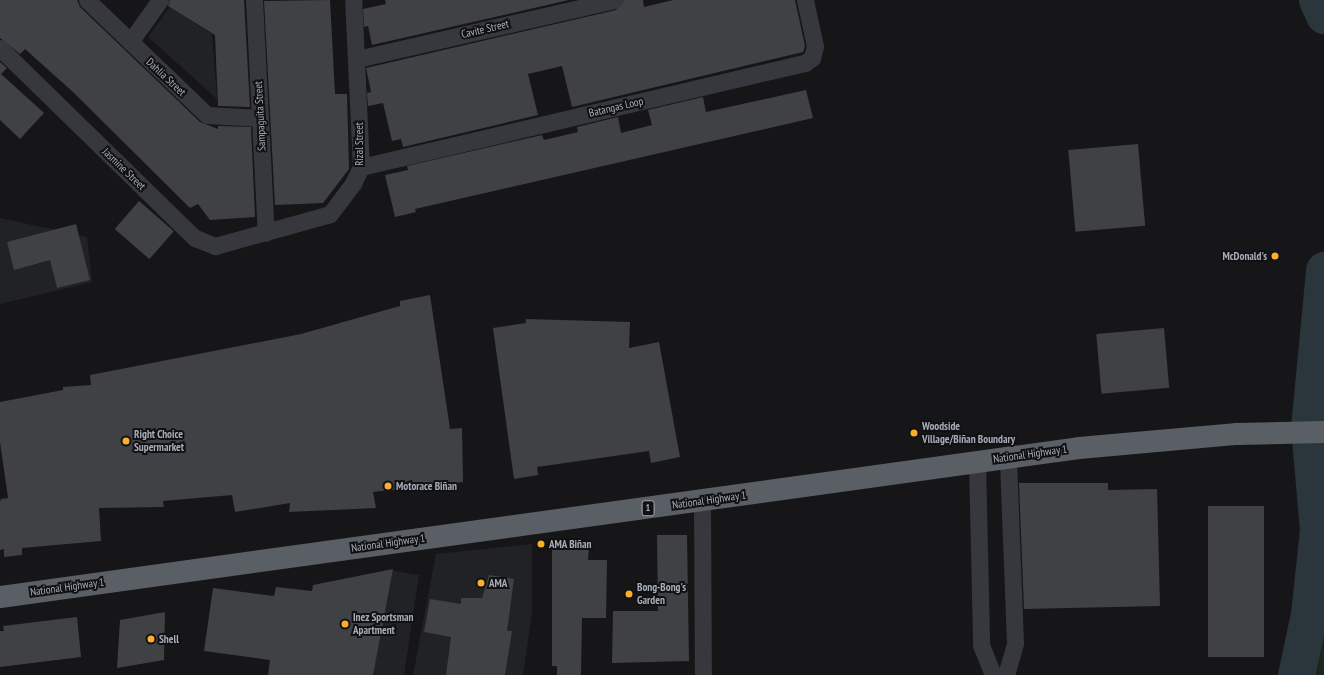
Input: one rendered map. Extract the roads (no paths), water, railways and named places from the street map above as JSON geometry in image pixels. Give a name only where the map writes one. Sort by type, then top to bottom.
[{"type":"highway","name":"National Highway 1","points":[[0,597],[702,501],[1008,457],[1171,439],[1323,432]]},
{"type":"street","name":"Dahlia Street","points":[[87,0],[208,115],[260,118]]},
{"type":"street","points":[[130,42],[160,0]]},
{"type":"street","name":"Sampaguita Street","points":[[254,0],[266,233]]},
{"type":"street","name":"Rizal Street","points":[[266,233],[330,214],[353,183],[361,167],[353,0]]},
{"type":"street","name":"Cavite Street","points":[[357,59],[614,0]]},
{"type":"street","name":"Batangas Loop","points":[[361,167],[805,63],[812,58],[815,46],[805,0]]},
{"type":"street","name":"Jasmine Street","points":[[0,48],[195,238],[215,246],[266,233]]},
{"type":"street","points":[[1006,675],[1015,643],[1008,457]]},
{"type":"street","points":[[977,462],[981,645],[993,675]]},
{"type":"street","points":[[702,501],[703,675]]},
{"type":"waterway","points":[[1317,0],[1324,15]]},
{"type":"waterway","points":[[1296,675],[1309,614],[1318,530],[1309,427],[1324,270]]},
{"type":"place","name":"McDonald's","points":[[1275,256]]},
{"type":"place","name":"Woodside Village/Biñan Boundary","points":[[914,433]]},
{"type":"place","name":"Right Choice Supermarket","points":[[126,441]]},
{"type":"place","name":"Motorace Biñan","points":[[388,486]]},
{"type":"place","name":"AMA Biñan","points":[[541,544]]},
{"type":"place","name":"AMA","points":[[481,583]]},
{"type":"place","name":"Bong-Bong's Garden","points":[[629,594]]},
{"type":"place","name":"Inez Sportsman Apartment","points":[[345,624]]},
{"type":"place","name":"Shell","points":[[151,639]]}]
